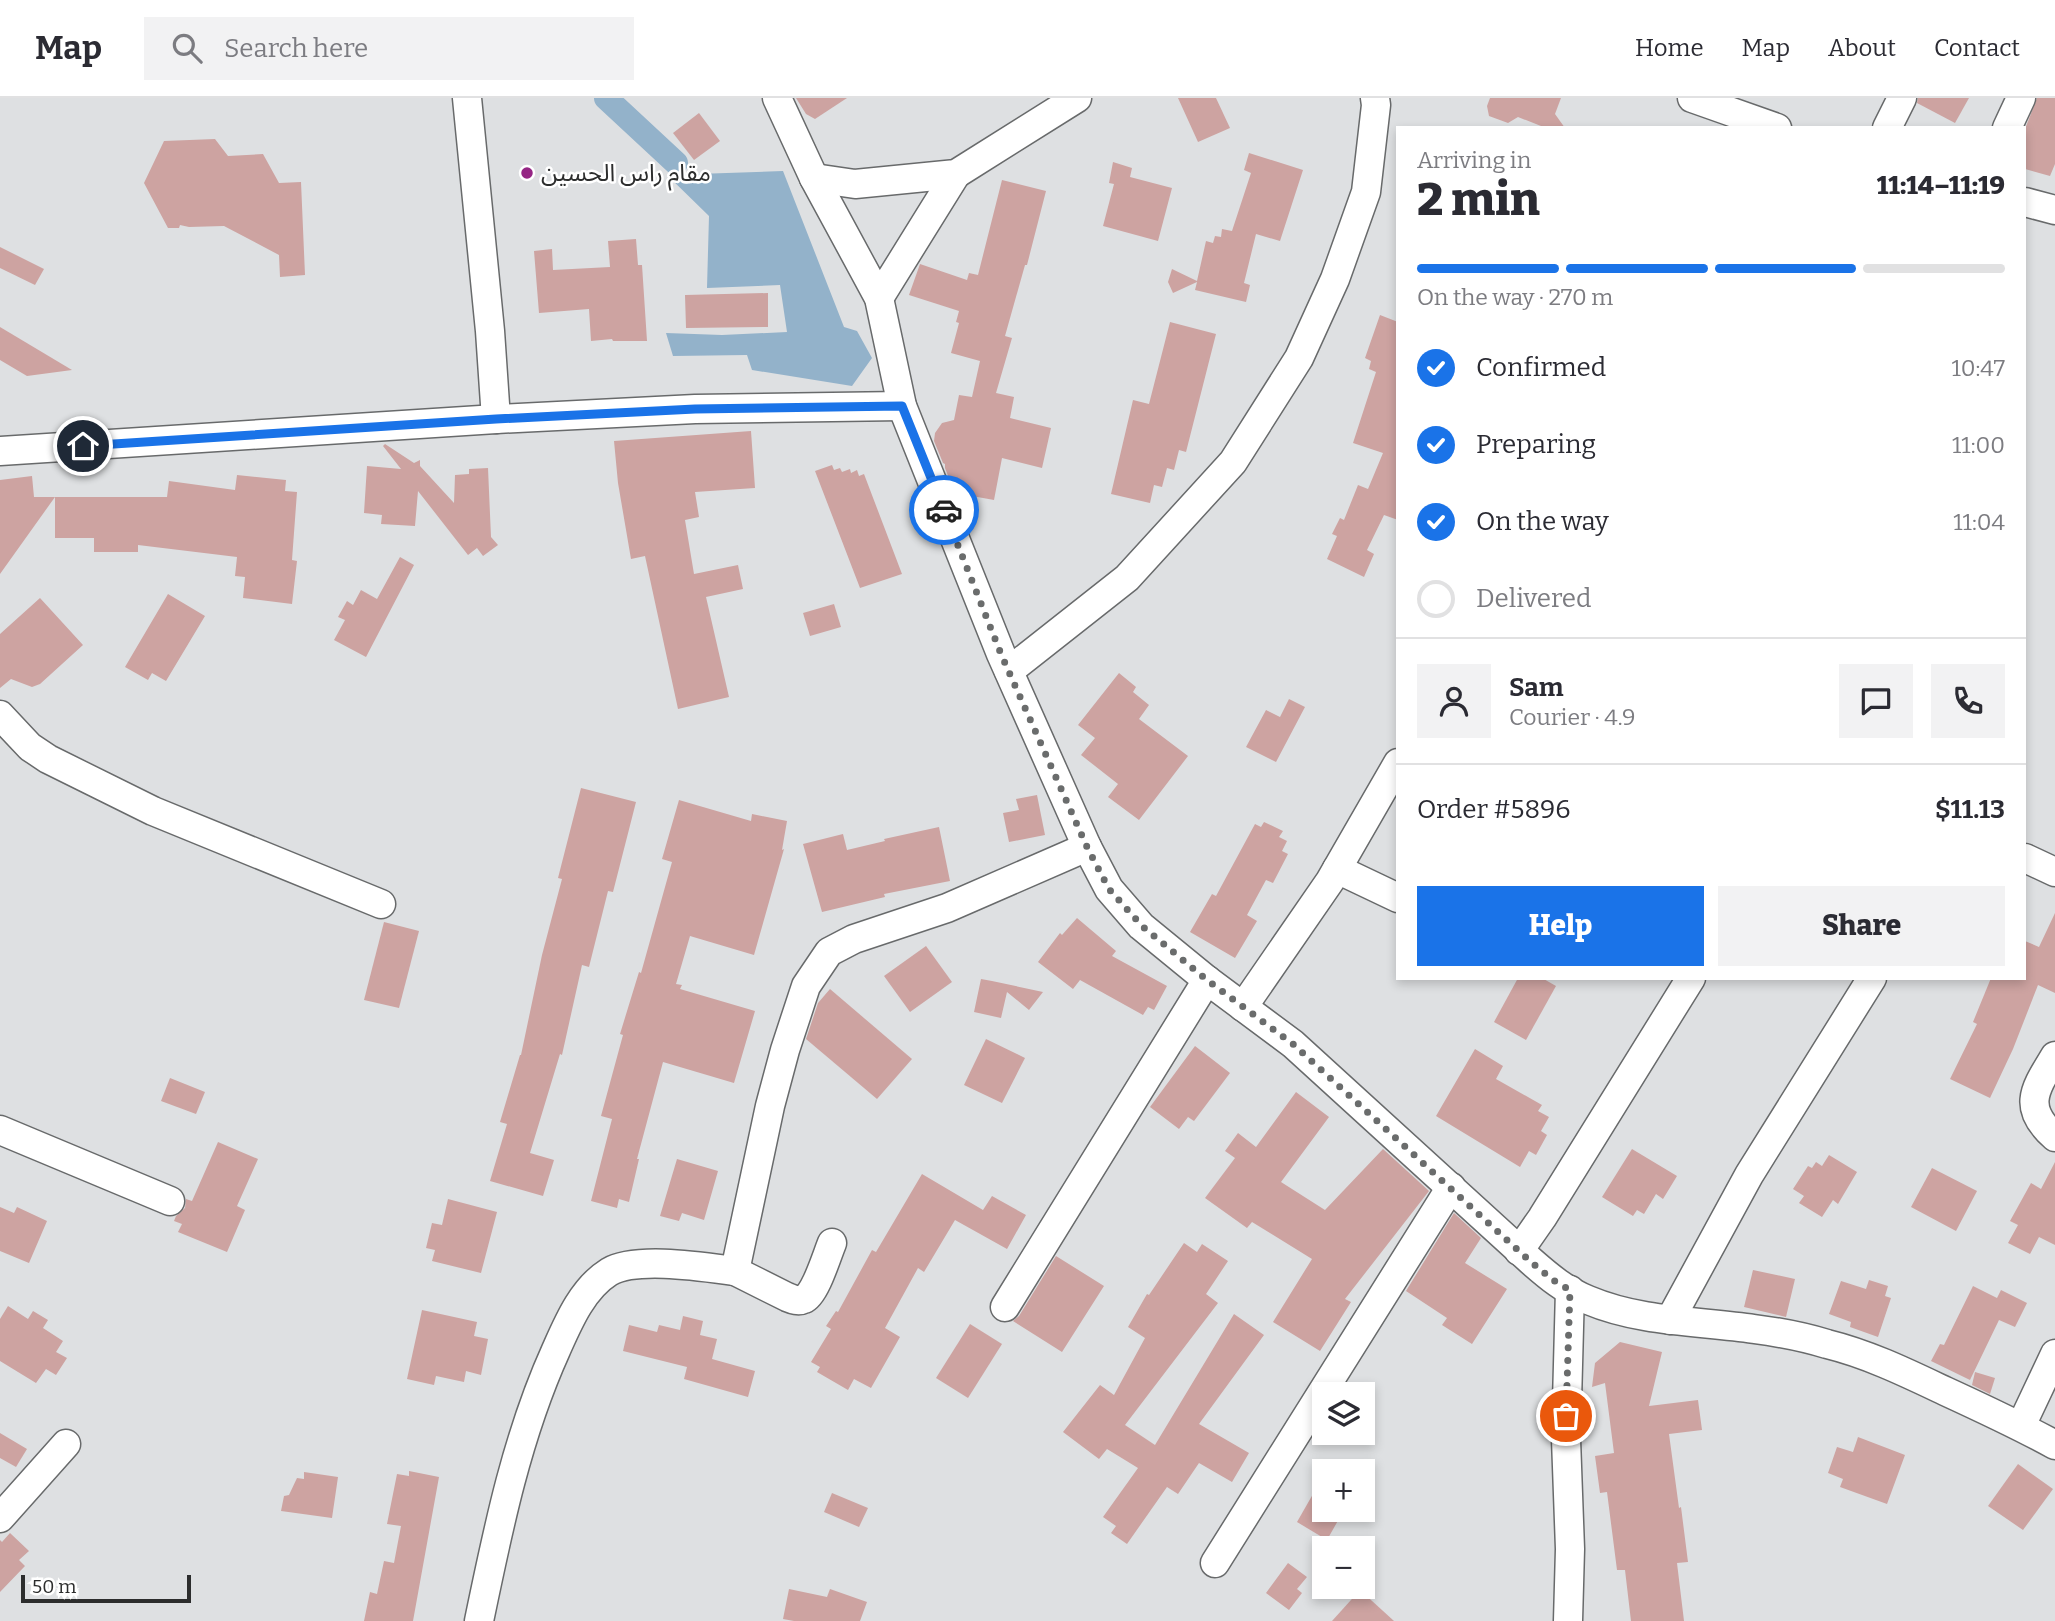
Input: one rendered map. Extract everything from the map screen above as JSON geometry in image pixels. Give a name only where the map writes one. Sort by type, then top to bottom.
[{"type":"street","points":[[467,98],[496,419]]},
{"type":"street","points":[[777,98],[814,178],[879,298],[902,406],[1009,671],[1087,847],[1109,889],[1142,926],[1207,980],[1293,1044],[1518,1251],[1553,1280],[1587,1300],[1627,1313],[1670,1321],[1757,1329],[1829,1344],[1905,1372],[2021,1426],[2055,1445]]},
{"type":"street","points":[[879,298],[956,174],[1077,98]]},
{"type":"street","points":[[1009,671],[1127,578],[1233,462],[1299,358],[1335,279],[1366,191],[1375,98]]},
{"type":"street","points":[[1692,98],[1770,126]]},
{"type":"street","points":[[1888,126],[1902,98]]},
{"type":"street","points":[[2008,126],[2021,98]]},
{"type":"street","points":[[814,178],[855,184],[956,174]]},
{"type":"street","points":[[2026,202],[2055,209]]},
{"type":"street","points":[[0,451],[695,409],[902,406]]},
{"type":"street","points":[[0,715],[30,747],[48,759],[153,811],[381,904]]},
{"type":"street","points":[[1243,1007],[1337,869],[1396,766]]},
{"type":"street","points":[[735,1271],[770,1106],[785,1051],[806,986],[829,952],[853,939],[947,908],[1087,847]]},
{"type":"street","points":[[2026,858],[2055,872]]},
{"type":"street","points":[[1337,869],[1396,897]]},
{"type":"street","points":[[1005,1307],[1207,980]]},
{"type":"street","points":[[1518,1251],[1542,1218],[1691,980]]},
{"type":"street","points":[[1670,1321],[1749,1175],[1871,980]]},
{"type":"street","points":[[2055,1056],[2035,1092],[2034,1107],[2037,1119],[2055,1137]]},
{"type":"street","points":[[0,1130],[170,1201]]},
{"type":"street","points":[[1215,1563],[1451,1187]]},
{"type":"street","points":[[480,1621],[500,1517],[540,1386],[574,1310],[609,1272],[628,1265],[687,1264],[735,1271],[787,1297],[803,1300],[818,1279],[832,1242]]},
{"type":"street","points":[[1568,1621],[1570,1549],[1566,1439],[1570,1290]]},
{"type":"street","points":[[2021,1426],[2055,1354]]},
{"type":"street","points":[[0,1518],[66,1444]]},
{"type":"water","points":[[783,171],[844,327],[857,331],[872,358],[852,386],[752,370],[747,355],[673,356],[666,333],[722,335],[787,332],[780,285],[707,288],[709,216],[667,175]]},
{"type":"building","points":[[796,98],[847,98],[815,119],[806,114]]},
{"type":"building","points":[[1178,98],[1216,98],[1230,128],[1198,142]]},
{"type":"building","points":[[1490,98],[1561,98],[1555,114],[1564,126],[1541,126],[1518,117],[1508,123],[1489,116],[1487,106]]},
{"type":"building","points":[[1918,98],[1969,98],[1955,123],[1917,103]]},
{"type":"building","points":[[2037,98],[2055,98],[2055,164],[2050,176],[2026,169],[2026,126]]},
{"type":"building","points":[[699,113],[720,141],[694,160],[673,133]]},
{"type":"building","points":[[215,139],[228,156],[263,154],[279,183],[301,182],[305,275],[280,277],[279,255],[224,226],[180,225],[179,228],[168,228],[144,183],[164,141]]},
{"type":"building","points":[[1249,153],[1303,170],[1280,241],[1256,234],[1244,283],[1250,285],[1246,302],[1195,290],[1197,282],[1173,293],[1168,282],[1172,269],[1197,281],[1206,241],[1213,243],[1215,236],[1221,237],[1222,229],[1232,231],[1251,173],[1244,170]]},
{"type":"building","points":[[1113,162],[1132,168],[1130,177],[1172,188],[1158,241],[1103,226],[1114,184],[1109,183]]},
{"type":"building","points":[[1002,180],[1046,191],[1005,336],[1012,338],[996,393],[1014,397],[1010,418],[1051,428],[1042,468],[1002,458],[994,500],[972,496],[968,510],[961,509],[934,441],[935,433],[942,423],[954,420],[959,395],[972,397],[980,361],[951,353],[959,323],[956,322],[959,311],[909,295],[920,264],[967,280],[969,273],[978,275]]},
{"type":"building","points":[[636,239],[638,265],[642,265],[647,341],[591,341],[589,309],[539,313],[534,251],[552,249],[553,270],[610,267],[608,241]]},
{"type":"building","points":[[0,247],[44,269],[35,285],[0,268]]},
{"type":"building","points":[[768,293],[768,327],[686,328],[685,295]]},
{"type":"building","points":[[1380,315],[1396,321],[1396,519],[1384,515],[1367,550],[1374,554],[1364,577],[1327,559],[1337,536],[1332,534],[1340,518],[1344,520],[1358,485],[1368,489],[1383,453],[1353,443],[1376,372],[1369,369],[1371,361],[1365,358]]},
{"type":"building","points":[[1170,322],[1216,334],[1186,452],[1179,450],[1174,470],[1167,468],[1162,487],[1154,485],[1150,503],[1111,494],[1133,400],[1149,404]]},
{"type":"building","points":[[0,327],[72,370],[27,376],[0,360]]},
{"type":"building","points":[[751,431],[755,488],[695,492],[699,517],[685,520],[694,574],[738,565],[743,589],[706,597],[729,697],[678,709],[645,556],[631,559],[614,441]]},
{"type":"building","points":[[385,444],[414,463],[420,460],[420,466],[454,503],[455,475],[469,474],[469,469],[488,468],[491,537],[498,545],[483,556],[477,548],[468,555],[418,491],[415,526],[381,524],[382,515],[364,513],[367,466],[401,469],[383,446]]},
{"type":"building","points":[[832,465],[834,470],[840,468],[842,472],[850,469],[851,473],[857,470],[859,476],[864,474],[902,574],[860,588],[815,471]]},
{"type":"building","points":[[237,475],[286,480],[285,491],[297,492],[292,560],[297,561],[292,604],[243,598],[245,577],[235,576],[237,557],[138,545],[138,552],[94,552],[94,538],[55,538],[55,497],[167,497],[169,481],[235,490]]},
{"type":"building","points":[[32,476],[34,497],[55,497],[0,574],[0,480]]},
{"type":"building","points":[[400,557],[414,565],[366,657],[334,640],[345,620],[338,617],[347,601],[353,605],[361,590],[377,599]]},
{"type":"building","points":[[168,594],[205,616],[166,681],[152,673],[148,680],[125,667]]},
{"type":"building","points":[[40,598],[83,645],[40,684],[32,687],[11,679],[0,688],[0,634]]},
{"type":"building","points":[[834,604],[841,627],[810,636],[803,613]]},
{"type":"building","points":[[1119,673],[1136,687],[1133,692],[1149,705],[1139,719],[1188,756],[1139,820],[1108,797],[1118,784],[1081,755],[1095,738],[1078,725]]},
{"type":"building","points":[[1289,699],[1305,707],[1276,762],[1246,747],[1266,710],[1280,717]]},
{"type":"building","points":[[581,788],[636,802],[613,892],[608,891],[589,967],[582,965],[562,1055],[560,1054],[530,1153],[554,1160],[543,1196],[490,1181],[507,1124],[500,1122],[521,1055],[542,955],[562,879],[558,878]]},
{"type":"building","points":[[1037,795],[1045,835],[1009,842],[1003,813],[1019,810],[1016,799]]},
{"type":"building","points":[[679,800],[751,821],[752,814],[787,821],[782,850],[784,849],[754,955],[690,936],[676,984],[682,985],[680,989],[755,1011],[734,1083],[663,1062],[637,1159],[629,1202],[619,1199],[617,1208],[591,1201],[612,1119],[601,1116],[623,1035],[620,1034],[639,972],[641,973],[672,862],[662,859]]},
{"type":"building","points":[[1264,822],[1283,831],[1279,837],[1287,841],[1282,851],[1288,854],[1273,883],[1266,880],[1247,915],[1257,921],[1235,958],[1190,932],[1212,894],[1216,896],[1255,824],[1261,827]]},
{"type":"building","points":[[939,827],[950,881],[884,894],[885,897],[822,912],[803,844],[843,834],[847,850]]},
{"type":"building","points":[[2055,913],[2055,993],[2038,985],[1990,1098],[1950,1079],[1977,1024],[1973,1022],[1990,980],[2026,980],[2026,941],[2039,947]]},
{"type":"building","points":[[1077,918],[1116,951],[1112,956],[1167,986],[1154,1010],[1148,1007],[1143,1015],[1080,980],[1073,989],[1038,962],[1060,933],[1062,935]]},
{"type":"building","points":[[384,922],[419,931],[399,1008],[364,1000]]},
{"type":"building","points":[[926,946],[952,982],[910,1012],[884,976]]},
{"type":"building","points":[[981,979],[1043,992],[1029,1010],[1007,992],[1001,1018],[974,1012]]},
{"type":"building","points":[[1517,980],[1546,980],[1556,986],[1526,1040],[1494,1022]]},
{"type":"building","points":[[830,989],[912,1059],[877,1099],[806,1039],[818,1003]]},
{"type":"building","points":[[986,1039],[1025,1058],[1002,1103],[964,1085]]},
{"type":"building","points":[[1195,1046],[1230,1073],[1194,1121],[1188,1117],[1179,1129],[1150,1107]]},
{"type":"building","points":[[1475,1049],[1503,1066],[1496,1079],[1542,1105],[1538,1111],[1549,1117],[1541,1131],[1547,1135],[1536,1155],[1529,1151],[1520,1167],[1436,1116]]},
{"type":"building","points":[[170,1078],[205,1092],[196,1114],[161,1101]]},
{"type":"building","points":[[1296,1092],[1329,1117],[1281,1182],[1325,1210],[1383,1149],[1429,1191],[1345,1299],[1351,1302],[1320,1351],[1273,1322],[1312,1259],[1252,1222],[1247,1228],[1205,1198],[1235,1158],[1225,1151],[1238,1133],[1256,1147]]},
{"type":"building","points":[[218,1142],[258,1159],[237,1206],[245,1210],[227,1252],[178,1232],[182,1224],[174,1221],[185,1208],[186,1199],[192,1201]]},
{"type":"building","points":[[1632,1149],[1677,1176],[1663,1199],[1656,1194],[1644,1214],[1637,1210],[1633,1216],[1602,1197]]},
{"type":"building","points":[[1829,1155],[1857,1172],[1838,1204],[1833,1200],[1822,1217],[1799,1203],[1804,1196],[1793,1189],[1808,1166],[1812,1168],[1816,1162],[1822,1166]]},
{"type":"building","points":[[677,1159],[718,1171],[704,1220],[682,1213],[679,1221],[660,1216]]},
{"type":"building","points":[[2055,1162],[2055,1245],[2039,1237],[2030,1254],[2008,1243],[2018,1225],[2010,1221],[2031,1183],[2041,1189]]},
{"type":"building","points":[[1932,1168],[1977,1191],[1956,1231],[1911,1207]]},
{"type":"building","points":[[922,1174],[983,1210],[992,1196],[1026,1215],[1007,1249],[955,1220],[924,1272],[918,1268],[885,1328],[900,1337],[871,1388],[854,1379],[848,1390],[817,1372],[820,1367],[811,1362],[831,1329],[826,1326],[836,1311],[838,1312],[872,1250],[876,1252]]},
{"type":"building","points":[[448,1199],[497,1212],[481,1273],[432,1261],[435,1250],[426,1248],[432,1223],[442,1225]]},
{"type":"building","points":[[0,1207],[14,1213],[17,1207],[47,1221],[29,1263],[0,1251]]},
{"type":"building","points":[[1454,1213],[1481,1238],[1465,1263],[1507,1289],[1472,1344],[1442,1325],[1447,1318],[1406,1291]]},
{"type":"building","points":[[1184,1243],[1197,1252],[1202,1244],[1228,1261],[1206,1294],[1218,1303],[1125,1425],[1155,1445],[1234,1314],[1264,1335],[1199,1424],[1249,1453],[1232,1482],[1199,1463],[1178,1494],[1167,1487],[1127,1544],[1111,1533],[1116,1526],[1103,1517],[1138,1468],[1107,1449],[1099,1459],[1063,1432],[1100,1385],[1114,1395],[1145,1338],[1128,1327],[1147,1294],[1149,1295]]},
{"type":"building","points":[[1056,1256],[1104,1286],[1062,1352],[1013,1321],[1019,1316]]},
{"type":"building","points":[[1753,1270],[1795,1279],[1786,1317],[1744,1307]]},
{"type":"building","points":[[1869,1280],[1888,1286],[1885,1296],[1891,1298],[1878,1337],[1850,1327],[1851,1322],[1829,1314],[1841,1281],[1866,1289]]},
{"type":"building","points":[[1973,1286],[1997,1298],[2001,1290],[2027,1303],[2015,1327],[1999,1320],[1970,1380],[1931,1361],[1940,1344],[1944,1345]]},
{"type":"building","points":[[8,1306],[28,1319],[33,1311],[48,1320],[43,1328],[63,1341],[56,1352],[67,1358],[56,1375],[46,1369],[36,1383],[0,1361],[0,1319]]},
{"type":"building","points":[[422,1310],[477,1322],[474,1336],[488,1339],[481,1375],[466,1371],[464,1382],[436,1376],[434,1385],[407,1379]]},
{"type":"building","points":[[683,1316],[703,1321],[700,1335],[717,1339],[712,1359],[755,1371],[748,1397],[684,1379],[687,1367],[623,1351],[629,1325],[657,1332],[659,1325],[680,1330]]},
{"type":"building","points":[[970,1324],[1002,1344],[968,1398],[936,1378]]},
{"type":"building","points":[[1620,1342],[1662,1352],[1649,1406],[1698,1400],[1702,1430],[1669,1434],[1688,1562],[1677,1563],[1684,1621],[1631,1621],[1625,1570],[1617,1570],[1607,1492],[1600,1493],[1595,1456],[1614,1453],[1605,1383],[1592,1387],[1595,1363]]},
{"type":"building","points":[[1975,1372],[1995,1378],[1990,1394],[1972,1385]]},
{"type":"building","points":[[0,1433],[27,1449],[16,1467],[0,1458]]},
{"type":"building","points":[[1858,1437],[1905,1455],[1887,1504],[1840,1487],[1843,1479],[1828,1473],[1837,1447],[1853,1452]]},
{"type":"building","points":[[2018,1464],[2053,1489],[2023,1530],[1988,1506]]},
{"type":"building","points":[[409,1471],[439,1477],[413,1621],[364,1621],[370,1592],[377,1594],[384,1561],[394,1563],[401,1526],[387,1524],[397,1474],[409,1476]]},
{"type":"building","points":[[304,1472],[338,1477],[332,1518],[281,1511],[284,1496],[289,1495],[297,1478],[304,1479]]},
{"type":"building","points":[[832,1493],[868,1508],[859,1527],[824,1512]]},
{"type":"building","points":[[1312,1496],[1312,1522],[1337,1522],[1329,1536],[1320,1536],[1297,1522]]},
{"type":"building","points":[[10,1533],[29,1551],[19,1560],[25,1566],[0,1592],[0,1540],[2,1542]]},
{"type":"building","points":[[1288,1563],[1307,1577],[1297,1589],[1302,1593],[1289,1610],[1266,1593]]},
{"type":"building","points":[[789,1589],[827,1597],[830,1589],[867,1602],[860,1621],[794,1621],[783,1619]]},
{"type":"building","points":[[1352,1599],[1370,1599],[1394,1621],[1332,1621]]},
{"type":"waterway","points":[[606,98],[676,163]]},
{"type":"way so far","points":[[944,510],[1001,654],[1087,847],[1109,889],[1142,926],[1207,980],[1293,1044],[1531,1262],[1570,1290],[1566,1416]]},
{"type":"place","name":"مقام راس الحسين","points":[[527,173]]},
{"type":"route","points":[[83,446],[695,409],[902,406],[944,510]]}]
